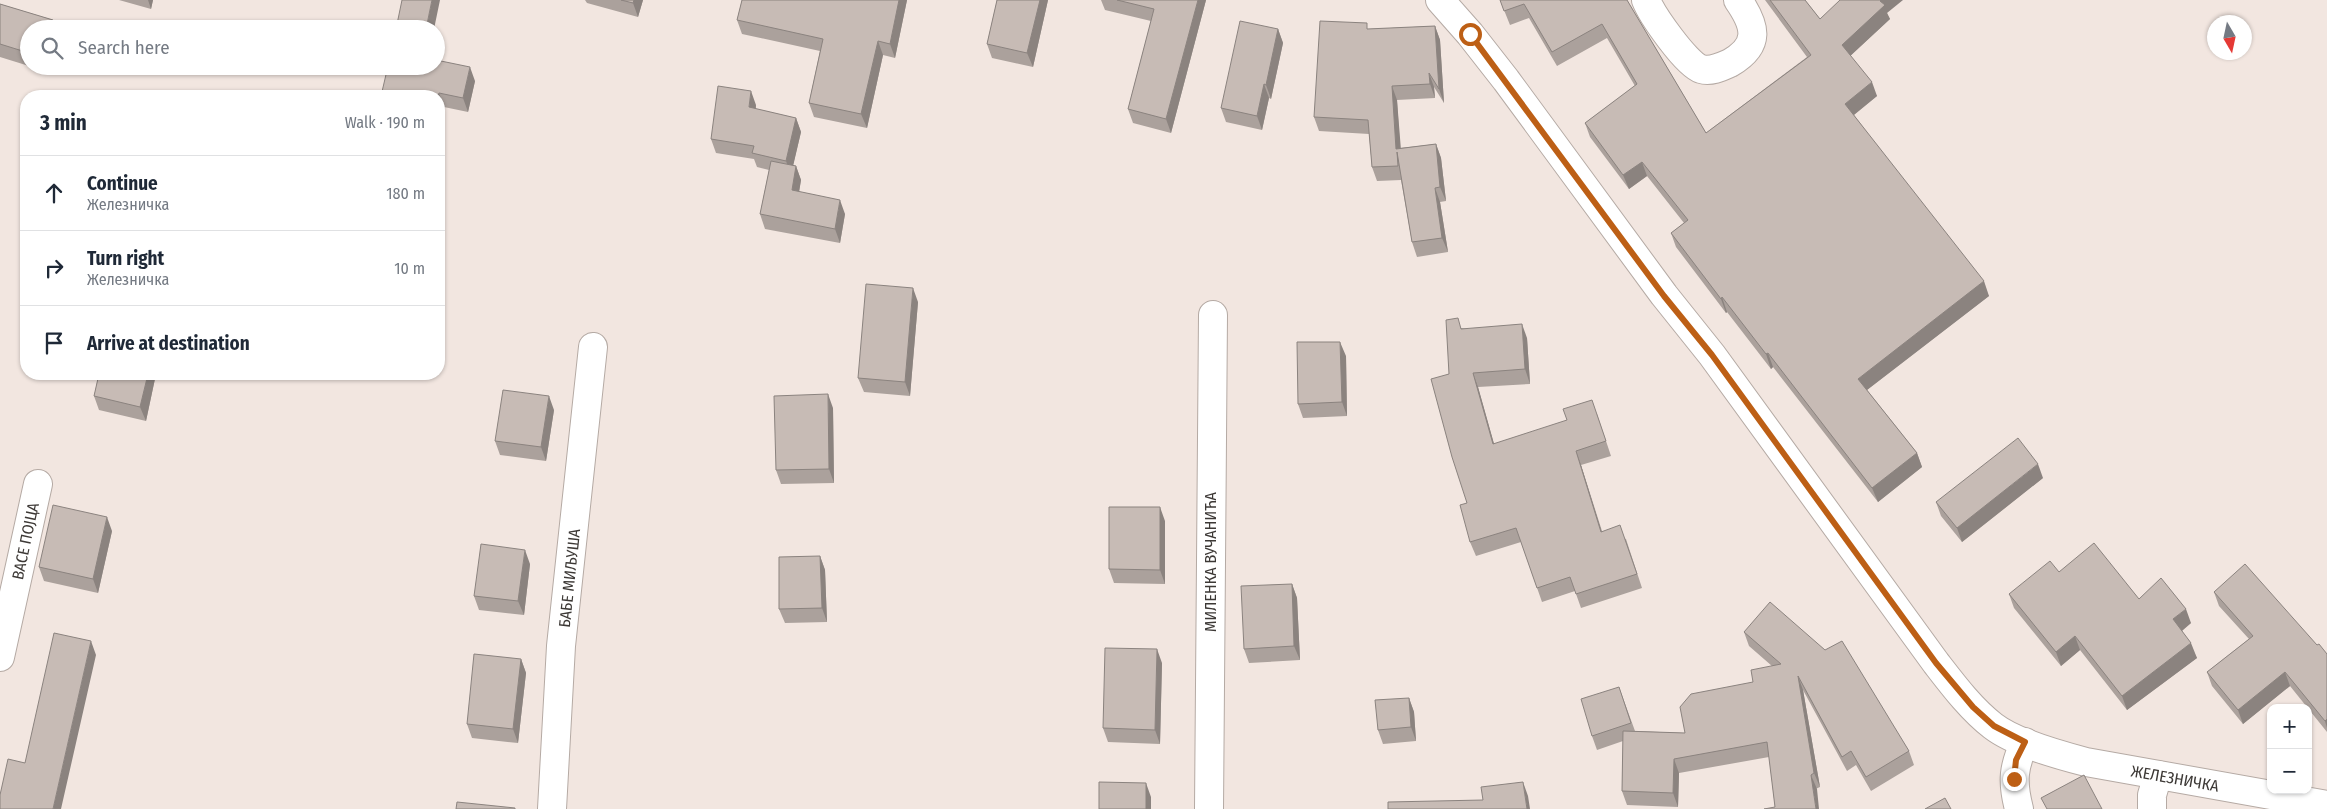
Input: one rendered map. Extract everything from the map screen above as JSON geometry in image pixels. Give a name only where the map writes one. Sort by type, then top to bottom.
[{"type":"main road","name":"ЖЕЛЕЗНИЧКА","points":[[1440,0],[1470,34],[1506,80],[1664,296],[1712,355],[1936,663],[1968,701],[1994,726],[2025,742],[2060,756],[2327,805]]},
{"type":"main road","points":[[1646,0],[1685,57],[1700,68],[1709,70],[1728,64],[1746,53],[1750,48],[1753,40],[1751,23],[1738,0]]},
{"type":"main road","name":"МИЛЕНКА ВУЧАНИЋА","points":[[1209,809],[1213,315]]},
{"type":"main road","name":"БАБЕ МИЉУША","points":[[552,809],[562,646],[593,347]]},
{"type":"main road","name":"ВАСЕ ПОЈЦА","points":[[0,657],[38,484]]},
{"type":"main road","points":[[2019,809],[2014,779],[2016,760],[2025,742]]},
{"type":"main road","points":[[2152,809],[2152,795],[2158,775]]},
{"type":"building","points":[[402,0],[432,0],[428,20],[398,20]]},
{"type":"building","points":[[621,0],[634,0],[633,3]]},
{"type":"building","points":[[742,0],[899,0],[890,44],[878,41],[861,114],[809,103],[823,39],[737,20]]},
{"type":"building","points":[[997,0],[1040,0],[1027,53],[987,44]]},
{"type":"building","points":[[1117,0],[1198,0],[1166,119],[1128,109],[1154,9]]},
{"type":"building","points":[[1500,0],[1627,0],[1706,133],[1811,55],[1770,0],[1805,0],[1820,19],[1840,0],[1881,0],[1885,5],[1842,45],[1872,82],[1845,104],[1984,281],[1858,379],[1917,453],[1872,488],[1768,353],[1766,354],[1722,297],[1721,299],[1671,233],[1688,220],[1642,162],[1623,175],[1585,123],[1637,84],[1602,24],[1552,52],[1524,4],[1504,11]]},
{"type":"building","points":[[0,4],[53,20],[20,20],[20,50],[0,44]]},
{"type":"building","points":[[1240,21],[1278,29],[1257,116],[1221,108]]},
{"type":"building","points":[[1320,21],[1367,23],[1367,29],[1435,26],[1439,89],[1429,73],[1430,84],[1392,86],[1396,149],[1436,144],[1440,187],[1435,188],[1442,238],[1412,242],[1397,152],[1398,166],[1372,167],[1368,120],[1314,117]]},
{"type":"building","points":[[445,62],[470,67],[463,98],[445,94],[445,90],[382,90],[386,75],[445,75]]},
{"type":"building","points":[[718,86],[751,91],[749,107],[796,118],[786,161],[752,153],[754,146],[711,139]]},
{"type":"building","points":[[771,161],[796,166],[792,190],[840,200],[835,229],[760,214]]},
{"type":"building","points":[[866,284],[913,288],[905,382],[858,378]]},
{"type":"building","points":[[1458,318],[1461,329],[1522,324],[1525,369],[1473,373],[1493,444],[1567,420],[1563,409],[1592,400],[1606,441],[1576,451],[1601,532],[1620,525],[1637,574],[1576,594],[1570,577],[1537,588],[1516,528],[1470,542],[1460,505],[1467,503],[1452,457],[1431,379],[1449,374],[1446,320]]},
{"type":"building","points":[[1297,342],[1340,342],[1342,402],[1298,404]]},
{"type":"building","points":[[98,380],[147,380],[140,407],[94,396]]},
{"type":"building","points":[[503,390],[549,396],[541,447],[495,441]]},
{"type":"building","points":[[828,394],[829,469],[776,470],[774,396]]},
{"type":"building","points":[[2018,438],[2038,464],[1957,528],[1936,502]]},
{"type":"building","points":[[53,505],[107,517],[93,579],[39,567]]},
{"type":"building","points":[[1109,507],[1160,507],[1160,570],[1109,569]]},
{"type":"building","points":[[2094,543],[2139,599],[2161,578],[2186,609],[2173,619],[2191,643],[2122,696],[2075,636],[2056,652],[2009,594],[2050,561],[2059,572]]},
{"type":"building","points":[[481,544],[525,550],[518,601],[474,596]]},
{"type":"building","points":[[820,556],[822,608],[779,609],[779,557]]},
{"type":"building","points":[[2245,564],[2317,645],[2319,644],[2327,654],[2327,719],[2325,721],[2285,672],[2238,710],[2207,672],[2253,636],[2214,592]]},
{"type":"building","points":[[1292,584],[1294,646],[1244,649],[1241,586]]},
{"type":"building","points":[[1770,602],[1825,650],[1842,641],[1909,751],[1866,777],[1851,751],[1842,757],[1798,676],[1814,773],[1811,775],[1816,809],[1764,809],[1775,807],[1767,742],[1674,759],[1673,793],[1622,791],[1623,731],[1685,733],[1680,707],[1691,694],[1753,682],[1751,670],[1781,664],[1744,632]]},
{"type":"building","points":[[54,633],[91,641],[53,809],[0,809],[0,795],[8,759],[25,763]]},
{"type":"building","points":[[1105,648],[1157,649],[1155,730],[1103,728]]},
{"type":"building","points":[[474,654],[521,659],[513,729],[467,724]]},
{"type":"building","points":[[1619,687],[1631,723],[1592,736],[1581,699]]},
{"type":"building","points":[[1409,698],[1411,727],[1378,730],[1375,700]]},
{"type":"building","points":[[2084,775],[2102,809],[2047,809],[2041,798]]},
{"type":"building","points":[[1099,782],[1146,783],[1146,809],[1099,809]]},
{"type":"building","points":[[1523,782],[1527,809],[1388,809],[1388,802],[1483,800],[1481,787]]},
{"type":"building","points":[[1945,798],[1951,809],[1925,809]]},
{"type":"building","points":[[457,802],[515,808],[515,809],[456,809]]},
{"type":"route","points":[[1470,34],[1506,80],[1664,296],[1712,355],[1936,663],[1973,707],[1994,726],[2025,742],[2016,760],[2014,779]]}]
